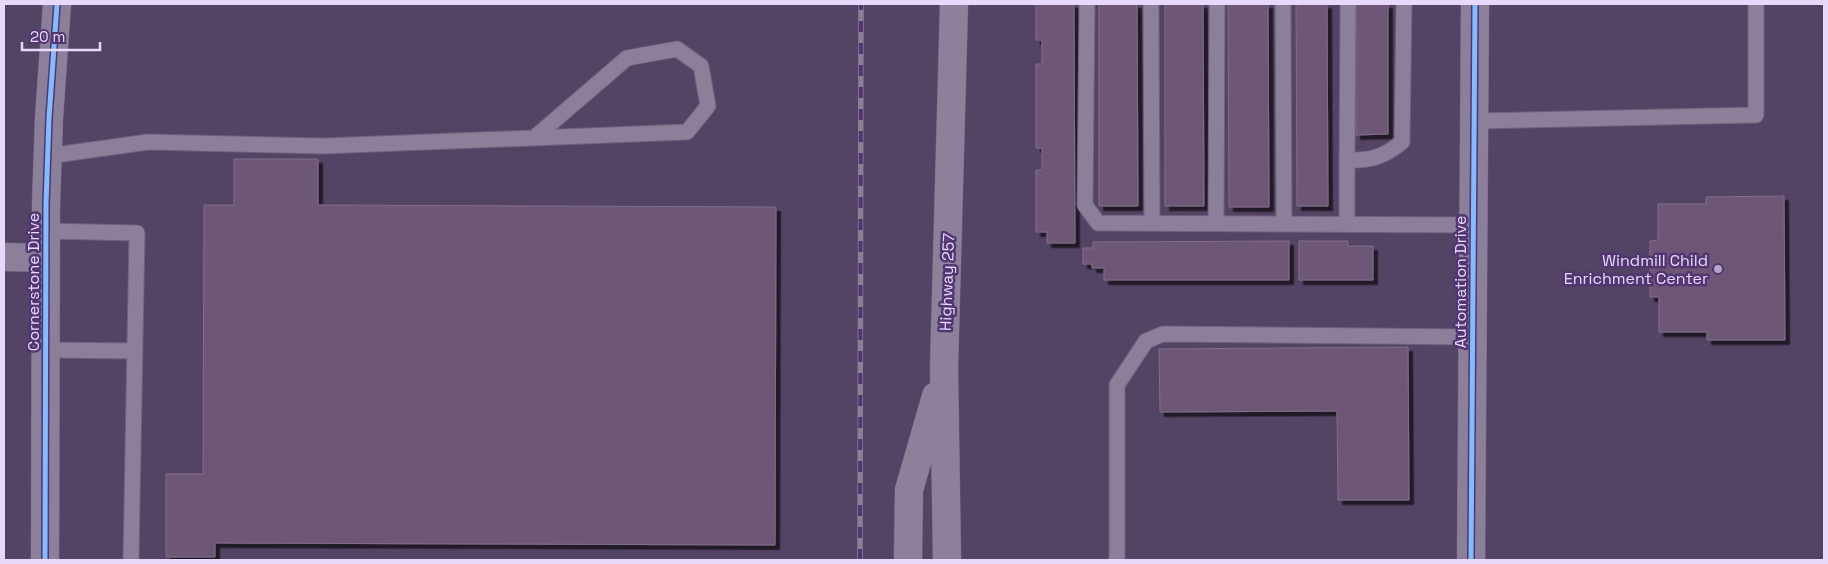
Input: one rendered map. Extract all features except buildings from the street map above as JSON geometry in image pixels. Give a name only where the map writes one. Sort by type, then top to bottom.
[{"type":"main road","name":"Highway 257","points":[[947,560],[944,368],[954,4]]},
{"type":"main road","points":[[908,560],[909,490],[944,368]]},
{"type":"street","name":"Cornerstone Drive","points":[[44,560],[46,231],[56,4]]},
{"type":"street","name":"Automation Drive","points":[[1471,560],[1475,4]]},
{"type":"street","points":[[4,257],[46,258]]},
{"type":"lane","points":[[1087,4],[1085,205],[1098,223],[1473,225]]},
{"type":"lane","points":[[1151,4],[1152,223]]},
{"type":"lane","points":[[1216,223],[1217,4]]},
{"type":"lane","points":[[1283,4],[1284,224]]},
{"type":"lane","points":[[1347,224],[1348,4]]},
{"type":"lane","points":[[1347,160],[1368,161],[1392,150],[1402,142],[1404,4]]},
{"type":"lane","points":[[1474,122],[1756,114],[1756,4]]},
{"type":"lane","points":[[48,156],[148,142],[324,146],[534,138],[687,132],[708,106],[701,66],[676,49],[626,58],[534,138]]},
{"type":"lane","points":[[46,231],[137,233],[132,560]]},
{"type":"lane","points":[[1117,560],[1117,385],[1146,341],[1163,334],[1472,337]]},
{"type":"lane","points":[[46,350],[135,351]]},
{"type":"railway","points":[[860,560],[861,4]]},
{"type":"cycle path","points":[[45,560],[46,204],[49,118],[57,4]]},
{"type":"cycle path","points":[[1471,560],[1475,4]]},
{"type":"place","name":"Windmill Child Enrichment Center","points":[[1718,269]]}]
